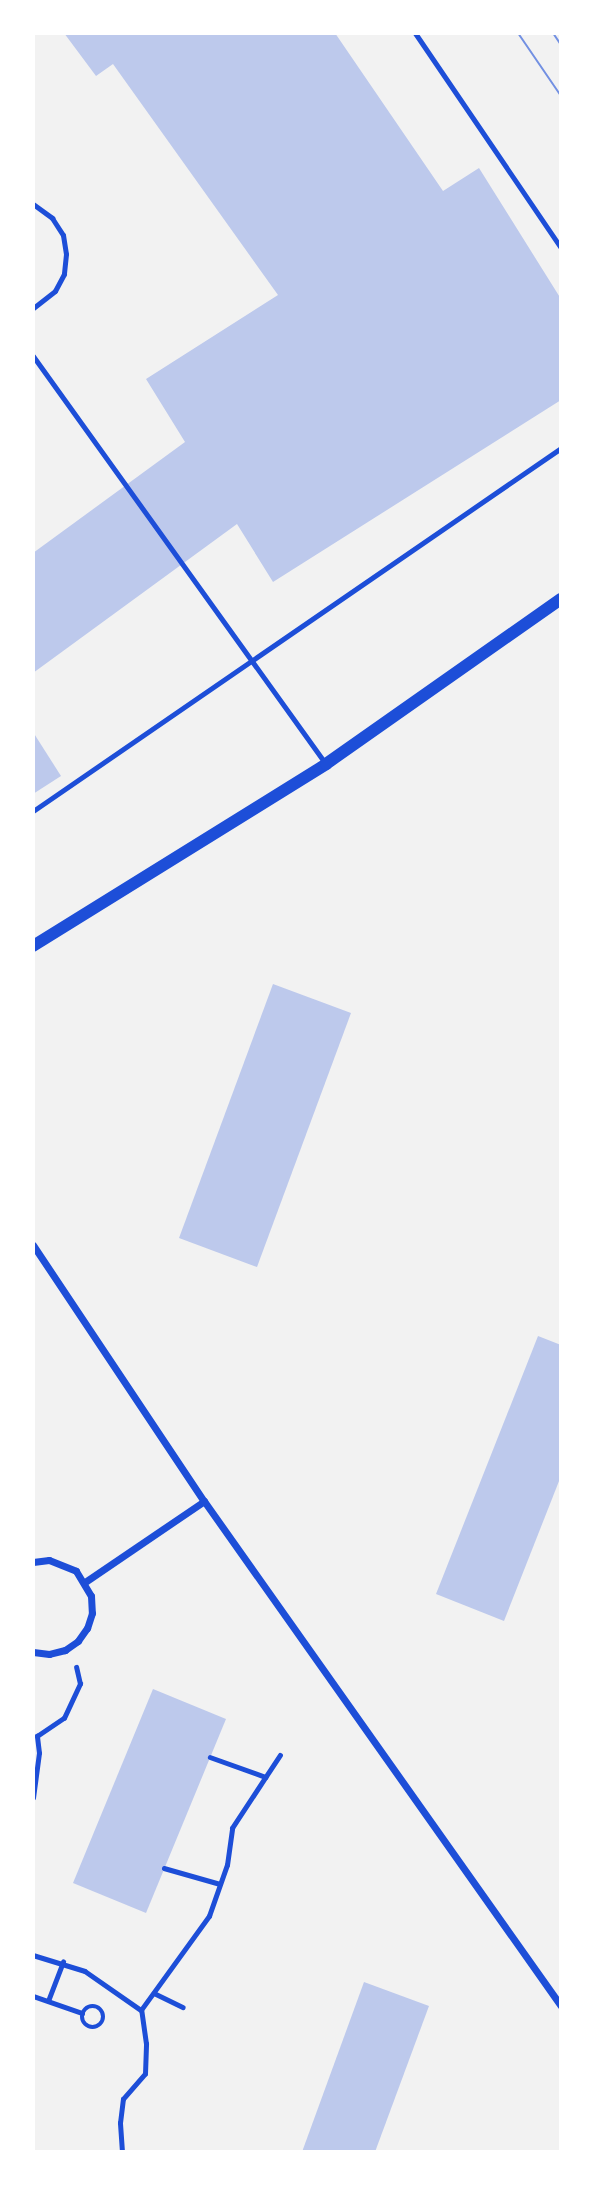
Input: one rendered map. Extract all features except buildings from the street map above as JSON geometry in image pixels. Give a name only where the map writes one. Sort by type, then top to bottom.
[{"type":"street","points":[[33,946],[326,764],[561,599]]},
{"type":"street","points":[[33,1245],[204,1501],[561,2006]]},
{"type":"street","points":[[85,1582],[204,1501]]},
{"type":"street","points":[[33,1562],[49,1560],[63,1563],[76,1571],[85,1582],[91,1597],[92,1613],[87,1628],[71,1645],[49,1654],[33,1652]]},
{"type":"lane","points":[[415,33],[561,248]]},
{"type":"lane","points":[[33,204],[52,218],[63,234],[66,254],[64,274],[55,291],[33,308]]},
{"type":"lane","points":[[33,356],[326,764]]},
{"type":"lane","points":[[33,811],[561,448]]},
{"type":"path","points":[[33,1798],[39,1753],[35,1733],[64,1718],[80,1684],[71,1645]]},
{"type":"path","points":[[122,2152],[123,2099],[145,2074],[146,2045],[141,2011],[209,1916],[227,1865],[232,1828],[280,1755]]},
{"type":"path","points":[[210,1757],[266,1777]]},
{"type":"path","points":[[164,1868],[220,1884]]},
{"type":"path","points":[[33,1955],[63,1962],[85,1971],[141,2011]]},
{"type":"path","points":[[48,2001],[63,1962]]},
{"type":"path","points":[[154,1993],[183,2007]]},
{"type":"path","points":[[33,1996],[82,2013]]},
{"type":"path","points":[[90,2006],[97,2007],[104,2015],[103,2023],[89,2028],[82,2020],[82,2013],[90,2006]]},
{"type":"tram line","points":[[518,33],[561,96]]},
{"type":"tram line","points":[[553,33],[561,45]]}]
